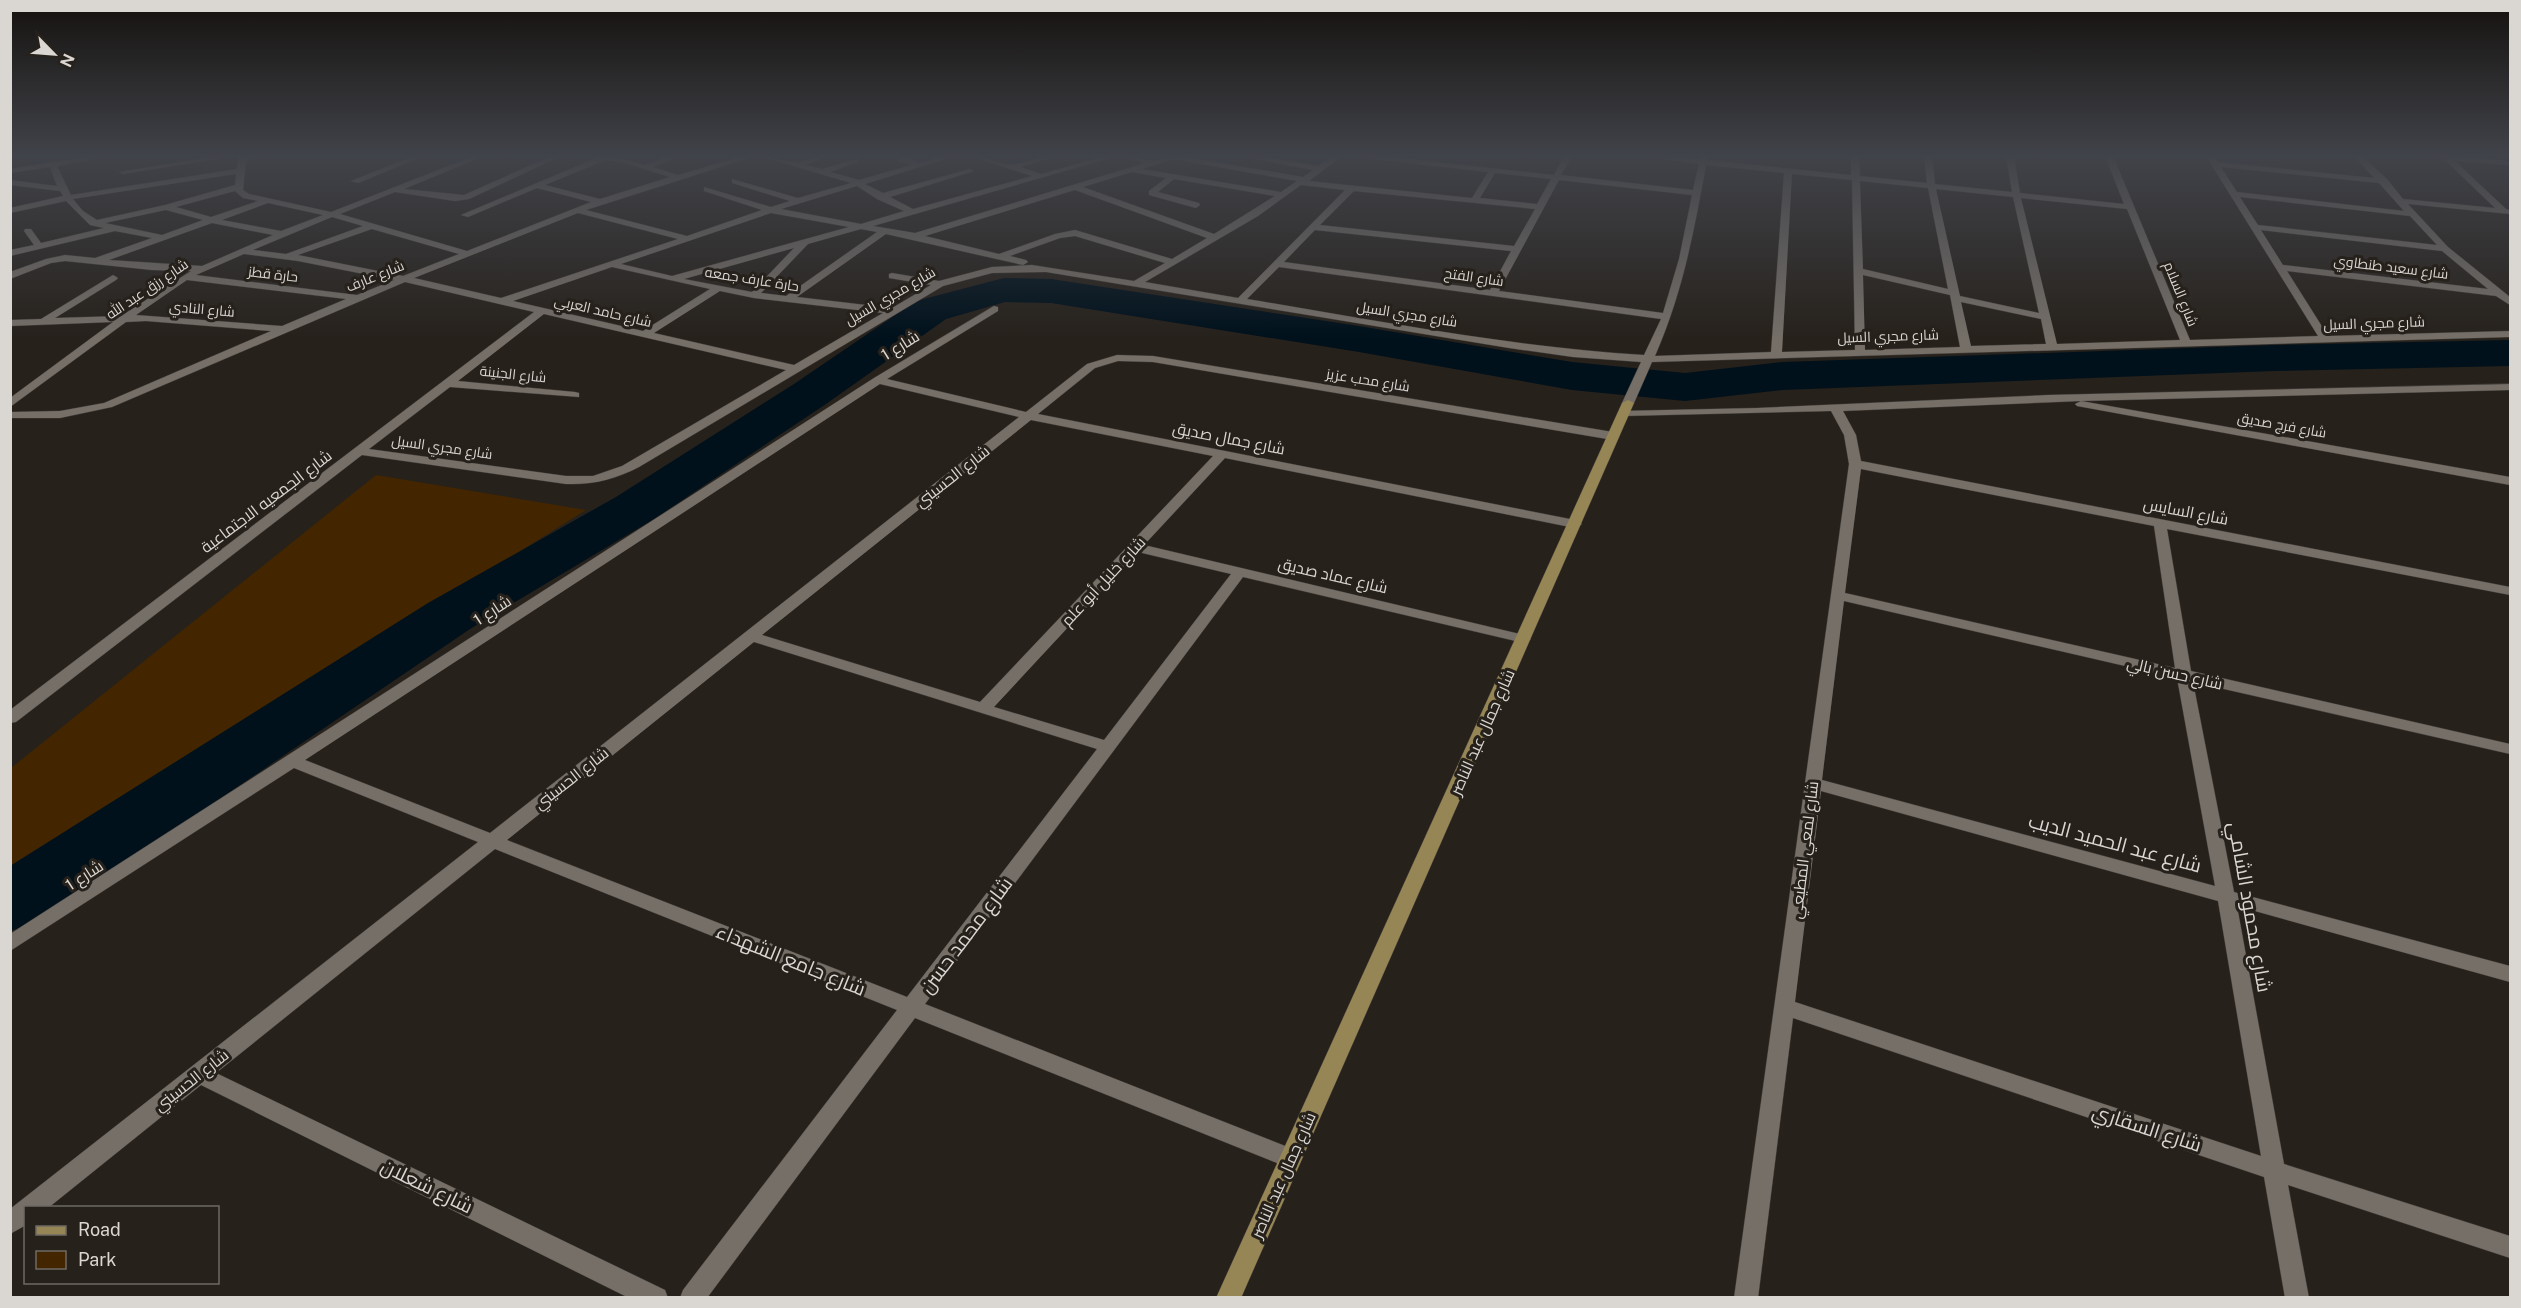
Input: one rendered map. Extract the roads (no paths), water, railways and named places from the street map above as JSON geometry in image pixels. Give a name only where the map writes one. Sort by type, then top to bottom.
[{"type":"street","points":[[84,217],[93,223],[161,237]]},
{"type":"street","points":[[93,223],[120,217]]},
{"type":"street","points":[[201,217],[282,234]]},
{"type":"street","points":[[97,261],[220,217]]},
{"type":"street","name":"شارع رزق عبد الله","points":[[10,405],[125,318],[185,277],[324,217]]},
{"type":"street","points":[[341,217],[468,254]]},
{"type":"street","name":"شارع عارف","points":[[10,415],[52,417],[92,410],[357,298],[560,217]]},
{"type":"street","points":[[604,217],[685,238]]},
{"type":"street","points":[[501,301],[749,217]]},
{"type":"street","points":[[808,217],[915,236],[1046,268]]},
{"type":"street","points":[[672,279],[891,217]]},
{"type":"street","points":[[915,236],[977,217]]},
{"type":"street","points":[[1157,217],[1215,238]]},
{"type":"street","points":[[1137,284],[1249,217]]},
{"type":"street","points":[[1239,302],[1323,217]]},
{"type":"street","points":[[1493,293],[1535,217]]},
{"type":"street","name":"شارع جمال عبد الناصر","points":[[1228,1298],[1647,363],[1667,316],[1684,259],[1693,217]]},
{"type":"street","points":[[1776,355],[1785,217]]},
{"type":"street","points":[[1857,217],[1860,352]]},
{"type":"street","points":[[1938,217],[1966,348]]},
{"type":"street","points":[[2021,217],[2052,346]]},
{"type":"street","name":"شارع السلام","points":[[2134,217],[2186,343]]},
{"type":"street","points":[[2248,217],[2325,339]]},
{"type":"street","points":[[2415,217],[2445,249],[2511,302]]},
{"type":"street","points":[[284,257],[372,226]]},
{"type":"street","points":[[1313,227],[1517,249]]},
{"type":"street","points":[[10,253],[114,228]]},
{"type":"street","points":[[2254,228],[2445,249]]},
{"type":"street","points":[[28,231],[39,246]]},
{"type":"street","points":[[788,299],[884,231]]},
{"type":"street","points":[[1000,256],[1058,236],[1076,233],[1147,256],[1174,262]]},
{"type":"street","points":[[754,295],[807,240]]},
{"type":"street","points":[[53,243],[76,249],[78,252],[72,257]]},
{"type":"street","name":"شارع حامد العربي","points":[[241,251],[298,258],[404,279],[796,369]]},
{"type":"street","points":[[10,276],[49,261],[72,257],[152,267],[203,268]]},
{"type":"street","name":"حارة عارف جمعه","points":[[610,264],[754,295],[891,311]]},
{"type":"street","name":"شارع الفتح","points":[[1276,264],[1667,316]]},
{"type":"street","name":"شارع مجري السيل","points":[[359,451],[566,480],[602,479],[620,473],[940,284],[986,270],[1017,267],[1046,268],[1239,302],[1536,349],[1647,363],[1776,355],[1966,348],[2511,334]]},
{"type":"street","name":"شارع سعيد طنطاوي","points":[[2280,267],[2499,293]]},
{"type":"street","points":[[1858,271],[2045,317]]},
{"type":"street","points":[[892,276],[940,284]]},
{"type":"street","name":"حارة قطز","points":[[185,277],[357,298]]},
{"type":"street","points":[[43,322],[113,278]]},
{"type":"street","points":[[645,334],[718,288]]},
{"type":"street","name":"شارع 1","points":[[10,944],[878,380],[994,309]]},
{"type":"street","name":"شارع الجمعيه الاجتماعية","points":[[10,718],[542,311]]},
{"type":"street","name":"شارع النادي","points":[[10,323],[125,318],[171,319],[283,329]]},
{"type":"street","name":"شارع الحسيني","points":[[33,1206],[1091,366],[1117,358]]},
{"type":"street","name":"شارع محب عزيز","points":[[1117,358],[1153,359],[1613,436]]},
{"type":"street","name":"شارع جمال صديق","points":[[878,380],[1029,416],[1575,524]]},
{"type":"street","name":"شارع الجنينة","points":[[448,383],[575,395]]},
{"type":"street","points":[[1626,408],[1835,407],[2049,398],[2511,387]]},
{"type":"street","name":"شارع فرج صديق","points":[[2049,398],[2511,482]]},
{"type":"street","name":"شارع لمعي المطيعي","points":[[1746,1298],[1855,464],[1850,435],[1835,407]]},
{"type":"street","name":"شارع خليل أبو علم","points":[[983,709],[1222,454]]},
{"type":"street","name":"شارع السايس","points":[[1855,464],[2511,591]]},
{"type":"street","name":"شارع محمود الشامي","points":[[2160,523],[2184,675],[2226,896],[2297,1298]]},
{"type":"street","name":"شارع عماد صديق","points":[[1135,547],[1524,639]]},
{"type":"street","name":"شارع محمد حسن","points":[[692,1298],[1240,572]]},
{"type":"street","name":"شارع حسن بالي","points":[[1839,596],[2511,749]]},
{"type":"street","points":[[750,636],[1107,747]]},
{"type":"street","name":"شارع جامع الشهداء","points":[[292,761],[1290,1158]]},
{"type":"street","name":"شارع عبد الحميد الديب","points":[[1812,783],[2511,974]]},
{"type":"street","name":"شارع السقاري","points":[[1784,1007],[2273,1170],[2511,1246]]},
{"type":"street","name":"شارع شعلان","points":[[198,1074],[656,1298]]},
{"type":"street","points":[[10,1223],[24,1212]]},
{"type":"waterway","points":[[10,903],[449,616],[635,508],[810,394],[931,310],[1004,290],[1051,291],[1359,339],[1572,376],[1685,387],[1783,376],[2274,358],[2510,353]]}]
